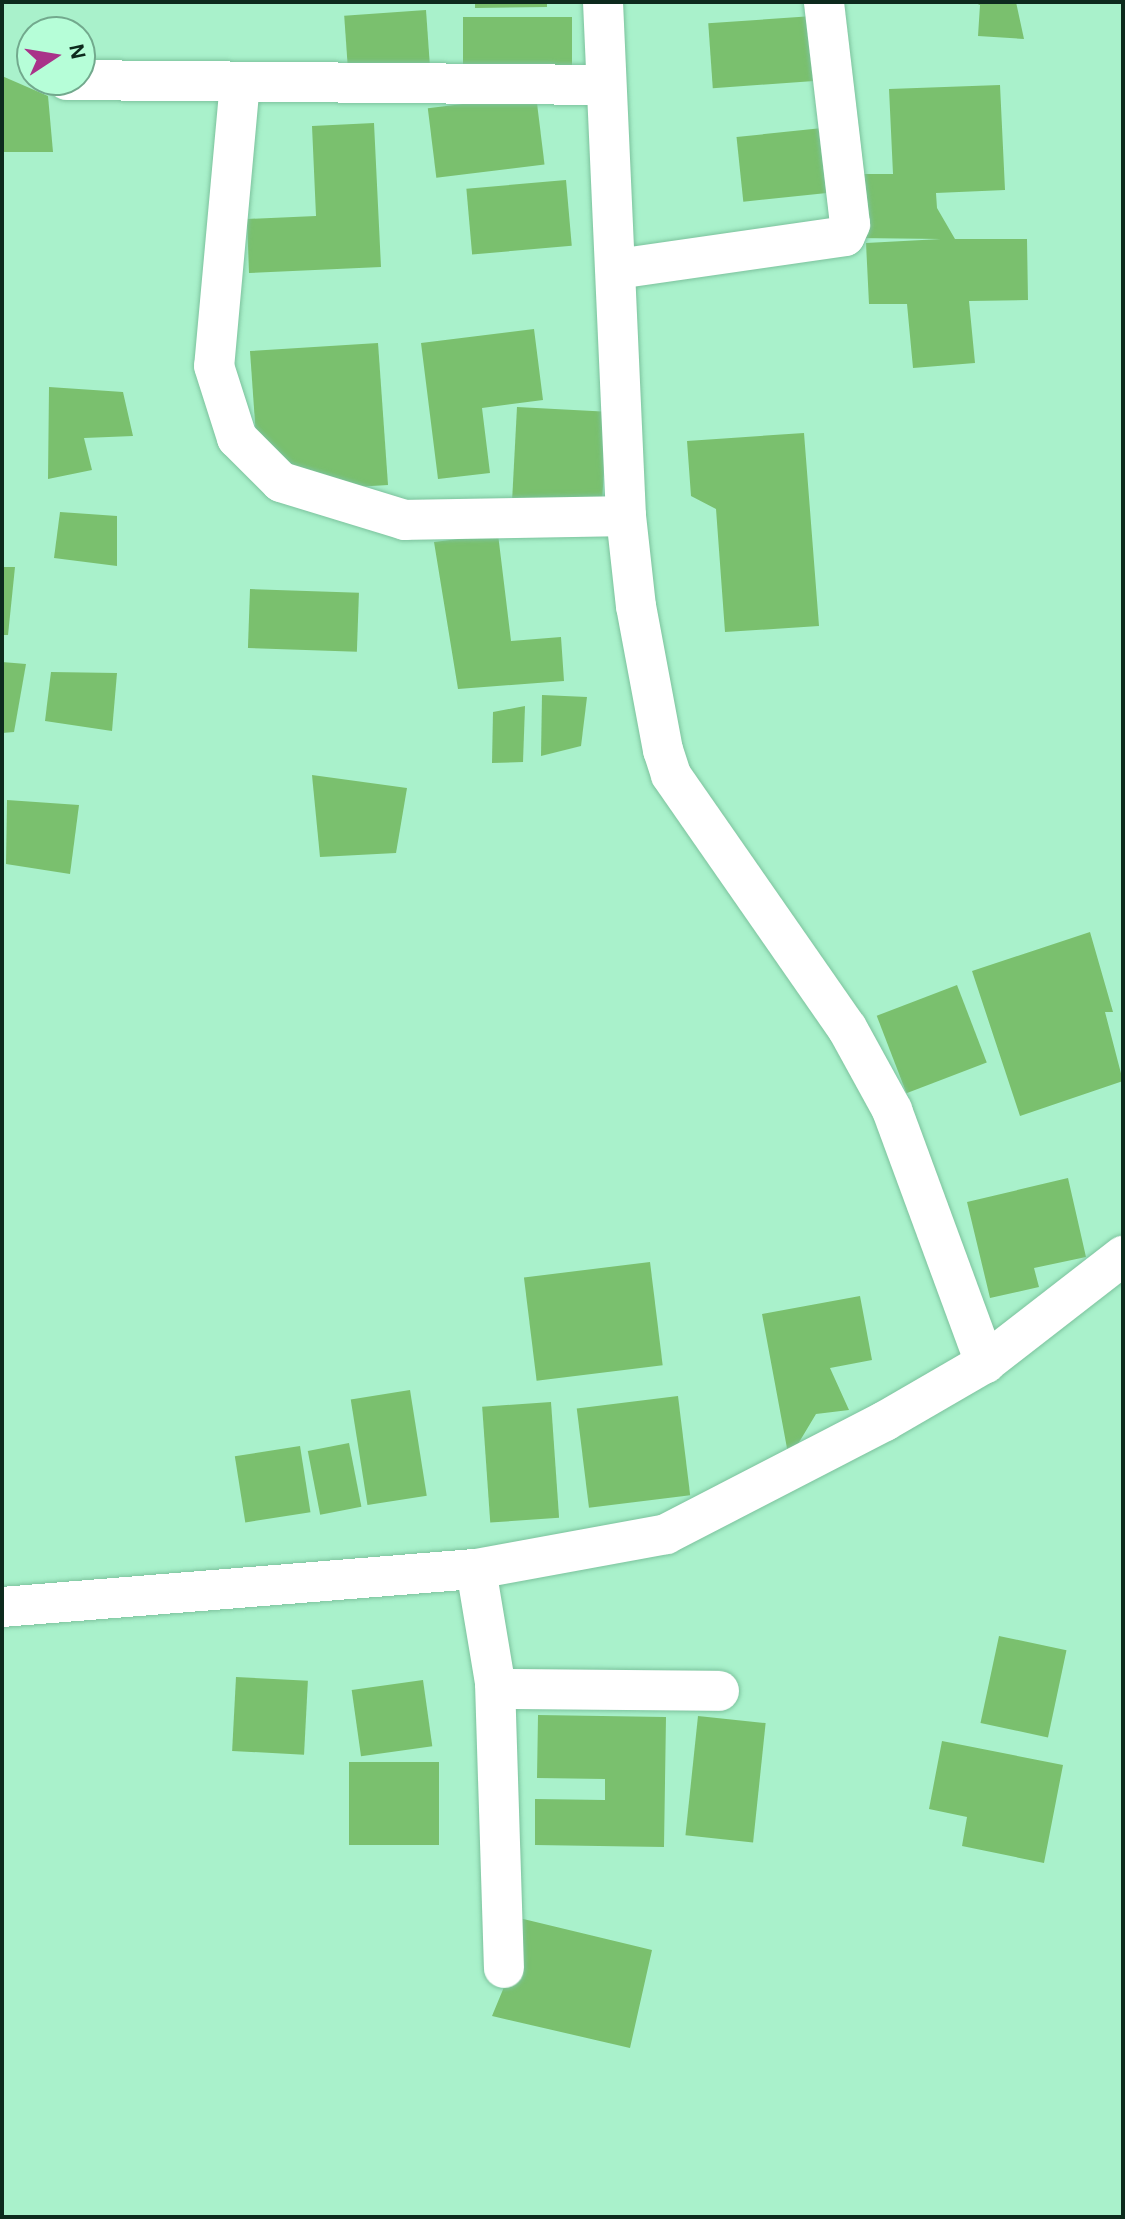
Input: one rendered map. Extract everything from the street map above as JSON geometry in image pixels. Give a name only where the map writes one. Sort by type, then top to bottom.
[{"type":"street","points":[[603,2],[626,516],[636,606],[671,775],[847,1028],[892,1110],[985,1363]]},
{"type":"street","points":[[617,269],[845,236],[850,224],[824,2]]},
{"type":"street","points":[[96,80],[605,85]]},
{"type":"street","points":[[240,82],[214,366],[237,438],[281,482],[405,520],[626,516]]},
{"type":"street","points":[[2,1607],[476,1569],[666,1534],[871,1429],[985,1363],[1123,1256]]},
{"type":"street","points":[[476,1569],[495,1683],[504,1968]]},
{"type":"street","points":[[495,1683],[517,1692],[719,1691]]},
{"type":"building","points":[[475,2],[547,2],[547,7],[475,8]]},
{"type":"building","points":[[973,2],[1016,2],[1024,39],[978,36],[980,5]]},
{"type":"building","points":[[426,10],[430,72],[349,78],[344,16]]},
{"type":"building","points":[[813,16],[818,81],[713,88],[708,23]]},
{"type":"building","points":[[463,17],[572,17],[572,65],[463,65]]},
{"type":"building","points":[[2,76],[16,82],[16,96],[48,96],[53,152],[2,152]]},
{"type":"building","points":[[1000,85],[1005,190],[936,193],[937,208],[955,239],[1027,239],[1028,300],[969,301],[975,363],[913,368],[907,304],[869,304],[866,243],[941,239],[857,238],[856,174],[893,174],[889,89]]},
{"type":"building","points":[[536,95],[545,164],[436,178],[428,108]]},
{"type":"building","points":[[374,123],[381,267],[249,273],[247,219],[316,216],[312,126]]},
{"type":"building","points":[[832,127],[839,192],[743,202],[737,137]]},
{"type":"building","points":[[566,180],[572,246],[472,254],[466,189]]},
{"type":"building","points":[[534,329],[543,400],[482,408],[490,473],[438,479],[421,343]]},
{"type":"building","points":[[378,343],[388,485],[308,490],[257,451],[250,351]]},
{"type":"building","points":[[49,387],[123,392],[133,436],[84,438],[92,470],[48,479]]},
{"type":"building","points":[[517,407],[607,412],[602,510],[512,505]]},
{"type":"building","points":[[804,433],[819,626],[725,632],[716,509],[691,496],[687,441]]},
{"type":"building","points":[[60,512],[117,516],[117,566],[54,558]]},
{"type":"building","points":[[498,534],[511,641],[561,637],[564,681],[458,689],[434,542]]},
{"type":"building","points":[[2,567],[15,567],[8,635],[2,635]]},
{"type":"building","points":[[250,589],[359,593],[357,652],[248,648]]},
{"type":"building","points":[[2,662],[26,664],[14,732],[2,733]]},
{"type":"building","points":[[51,672],[117,673],[112,731],[45,721]]},
{"type":"building","points":[[542,695],[587,697],[581,746],[541,756]]},
{"type":"building","points":[[525,706],[523,762],[492,763],[493,712]]},
{"type":"building","points":[[312,775],[407,788],[396,853],[320,857]]},
{"type":"building","points":[[7,800],[79,805],[70,874],[6,864]]},
{"type":"building","points":[[1090,932],[1113,1012],[1105,1012],[1123,1081],[1020,1116],[972,971]]},
{"type":"building","points":[[957,985],[987,1062],[906,1093],[877,1016]]},
{"type":"building","points":[[1068,1178],[1086,1257],[1034,1268],[1039,1287],[990,1298],[967,1202]]},
{"type":"building","points":[[650,1262],[663,1365],[537,1381],[524,1277]]},
{"type":"building","points":[[860,1296],[872,1360],[830,1368],[849,1410],[816,1414],[789,1459],[762,1314]]},
{"type":"building","points":[[410,1390],[427,1496],[367,1505],[351,1399]]},
{"type":"building","points":[[678,1396],[690,1495],[589,1508],[577,1408]]},
{"type":"building","points":[[551,1402],[559,1518],[490,1523],[482,1407]]},
{"type":"building","points":[[349,1443],[361,1507],[320,1515],[308,1451]]},
{"type":"building","points":[[300,1446],[310,1512],[245,1522],[235,1456]]},
{"type":"building","points":[[999,1636],[1066,1650],[1048,1737],[980,1723]]},
{"type":"building","points":[[236,1677],[308,1681],[304,1755],[232,1751]]},
{"type":"building","points":[[423,1680],[432,1746],[361,1756],[352,1690]]},
{"type":"building","points":[[538,1715],[666,1717],[664,1847],[535,1845],[535,1799],[605,1800],[605,1779],[537,1778]]},
{"type":"building","points":[[698,1716],[766,1723],[753,1842],[685,1835]]},
{"type":"building","points":[[942,1741],[1063,1765],[1044,1863],[962,1846],[967,1817],[929,1809]]},
{"type":"building","points":[[349,1762],[439,1762],[439,1845],[349,1845]]},
{"type":"building","points":[[515,1917],[652,1950],[630,2048],[492,2016],[511,1970]]}]
